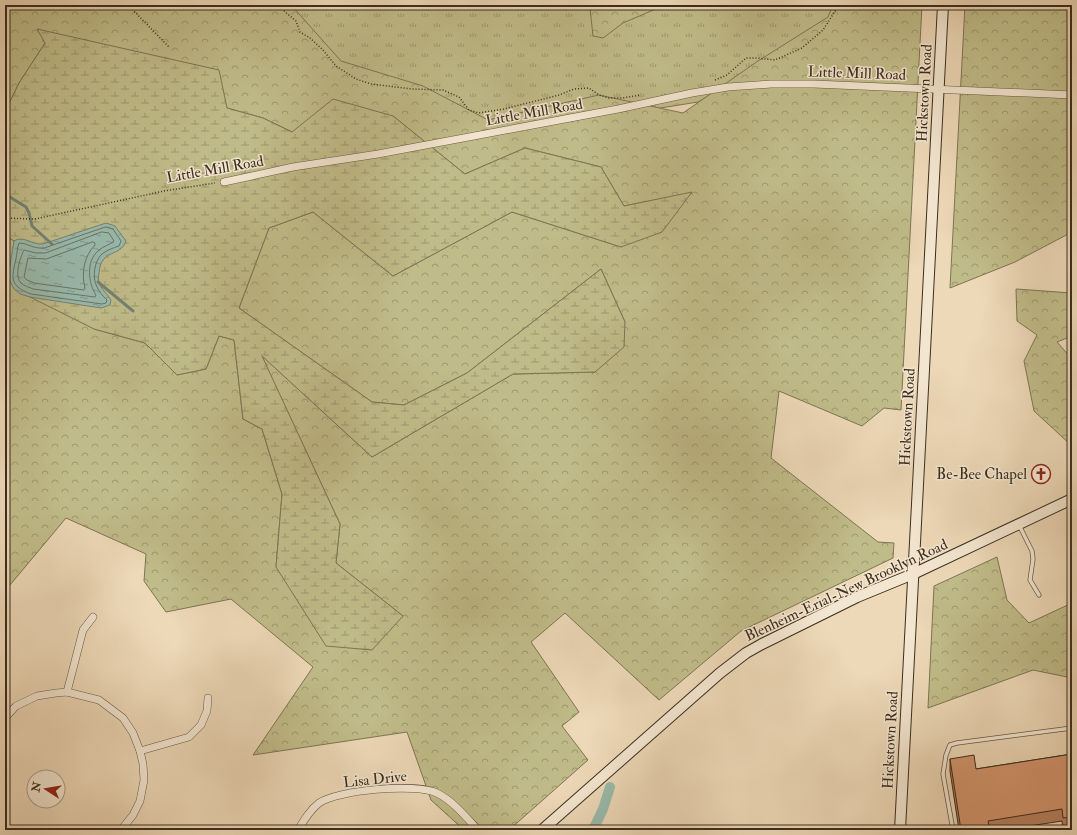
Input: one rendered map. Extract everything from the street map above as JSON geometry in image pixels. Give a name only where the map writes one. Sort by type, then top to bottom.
[{"type":"street","name":"Hickstown Road","points":[[900,830],[943,5]]},
{"type":"street","name":"Little Mill Road","points":[[224,182],[293,167],[378,154],[728,87],[771,84],[814,84],[1072,95]]},
{"type":"street","name":"Blenheim-Erial-New Brooklyn Road","points":[[542,830],[720,673],[746,653],[857,597],[913,574],[1072,499]]},
{"type":"street","points":[[67,692],[83,630],[93,616]]},
{"type":"street","points":[[5,718],[16,706],[37,696],[67,692],[104,702],[123,718],[133,733],[140,751],[144,780],[140,801],[133,815],[121,830]]},
{"type":"street","points":[[140,751],[189,737],[201,725],[207,711],[208,698]]},
{"type":"street","name":"Lisa Drive","points":[[298,830],[310,812],[320,803],[332,797],[370,790],[405,788],[421,789],[436,793],[452,804],[478,830]]},
{"type":"lane","points":[[1019,524],[1032,551],[1033,559],[1030,580],[1039,595]]},
{"type":"lane","points":[[953,830],[943,774],[946,755],[950,745],[1072,728]]},
{"type":"path","points":[[128,5],[170,48]]},
{"type":"path","points":[[277,5],[296,21],[300,32],[324,50],[336,66],[356,79],[370,84],[412,89],[442,90],[459,97],[469,110],[479,113],[504,109],[558,95],[574,89],[589,88],[599,95],[609,98],[643,95]]},
{"type":"path","points":[[714,81],[727,75],[746,58],[776,60],[802,48],[822,30],[839,5]]},
{"type":"path","points":[[5,65],[5,81]]},
{"type":"path","name":"Little Mill Road","points":[[5,218],[35,219],[164,191],[224,182]]},
{"type":"green space","points":[[5,5],[873,5],[698,102],[293,167],[5,197]]},
{"type":"green space","points":[[5,5],[291,5],[341,61],[423,86],[488,120],[599,95],[683,113],[758,61],[828,17],[833,5],[922,5],[901,410],[884,408],[862,426],[779,391],[771,458],[878,542],[894,543],[893,558],[741,631],[659,700],[565,613],[531,642],[579,712],[562,726],[588,760],[509,830],[464,830],[431,800],[407,732],[253,755],[313,667],[231,599],[166,612],[144,581],[146,554],[66,518],[5,591],[5,235],[14,241],[94,329],[145,343],[177,375],[206,369],[219,336],[234,340],[243,419],[262,429],[282,494],[276,567],[403,616],[336,563],[340,524],[261,355],[372,457],[513,374],[595,372],[625,322],[601,269],[467,373],[404,405],[372,402],[239,308],[269,228],[313,212],[393,276],[512,212],[621,247],[692,193],[624,206],[601,167],[525,148],[465,174],[393,116],[292,132],[263,118],[227,108],[38,29],[45,43],[19,83],[5,112]]},
{"type":"green space","points":[[593,5],[665,5],[623,23],[603,38],[593,36],[590,8]]},
{"type":"green space","points":[[965,5],[1072,5],[1072,232],[1015,262],[950,288]]},
{"type":"green space","points":[[37,29],[219,70],[227,108],[263,118],[292,132],[333,99],[393,116],[465,174],[525,148],[601,167],[624,206],[692,192],[662,232],[621,247],[512,212],[393,276],[313,212],[269,228],[239,308],[372,402],[404,405],[467,373],[601,269],[625,322],[624,347],[595,372],[513,374],[372,457],[262,356],[340,524],[336,563],[403,616],[372,650],[326,646],[276,567],[282,494],[262,429],[243,419],[234,340],[219,336],[206,369],[177,375],[145,343],[94,329],[14,289],[14,241],[5,235],[5,112],[19,83],[45,43]]},
{"type":"green space","points":[[1016,289],[1072,293],[1072,336],[1057,342],[1072,359],[1072,446],[1034,411],[1024,361],[1037,335],[1017,321]]},
{"type":"green space","points":[[997,557],[1007,600],[1029,623],[1072,603],[1072,678],[1033,670],[928,708],[934,586]]},
{"type":"water","points":[[106,223],[115,226],[126,241],[120,250],[107,256],[100,265],[98,276],[99,282],[111,300],[110,305],[101,308],[30,297],[20,294],[14,289],[8,277],[14,241],[21,239],[43,244]]},
{"type":"building","points":[[1072,754],[1072,817],[1063,818],[1062,809],[988,821],[990,830],[961,830],[950,759],[974,755],[976,769]]},
{"type":"waterway","points":[[5,194],[26,207],[32,226],[52,244]]},
{"type":"waterway","points":[[98,282],[133,311]]},
{"type":"waterway","points":[[593,830],[603,809],[610,787]]},
{"type":"place","name":"Be-Bee Chapel","points":[[1041,474]]}]
